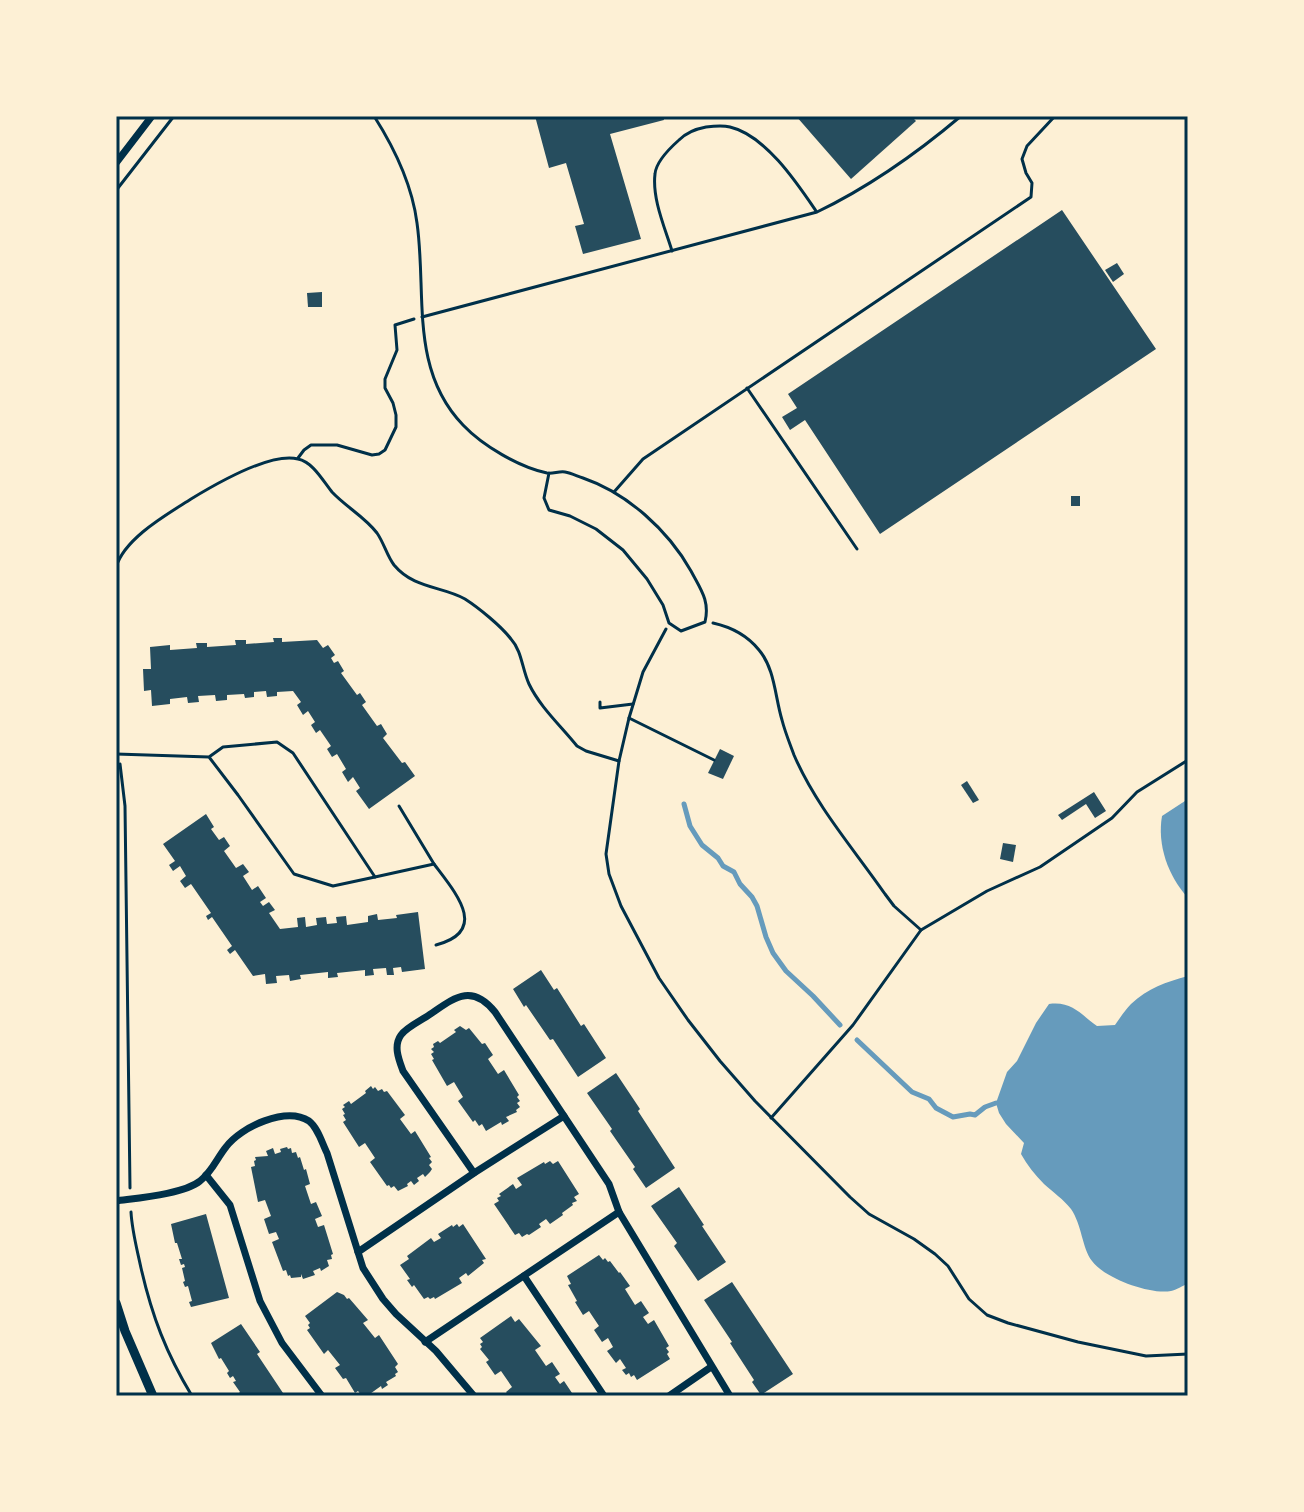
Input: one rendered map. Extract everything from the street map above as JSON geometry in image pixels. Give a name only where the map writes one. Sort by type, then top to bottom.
[{"type":"street","points":[[116,163],[152,116]]},
{"type":"street","points":[[474,1173],[403,1071],[397,1046],[401,1034],[459,996],[473,994],[486,1000],[495,1012],[609,1184],[619,1212],[730,1396]]},
{"type":"street","points":[[116,1201],[172,1192],[198,1183],[238,1135],[268,1119],[295,1115],[310,1122],[327,1153],[363,1268],[396,1314],[436,1351],[474,1396]]},
{"type":"street","points":[[358,1252],[564,1116]]},
{"type":"street","points":[[206,1175],[230,1205],[260,1301],[282,1343],[322,1396]]},
{"type":"street","points":[[425,1342],[619,1212]]},
{"type":"street","points":[[524,1276],[604,1396]]},
{"type":"street","points":[[116,1303],[153,1396]]},
{"type":"street","points":[[669,1396],[711,1367]]},
{"type":"lane","points":[[374,116],[391,142],[407,181],[417,222],[422,317],[431,376],[447,405],[463,425],[486,445],[516,462],[549,473],[563,472],[586,479],[614,492],[649,518],[687,565],[708,607],[705,622],[681,631],[669,623],[663,605],[647,579],[623,550],[596,529],[549,510],[544,498],[549,473]]},
{"type":"lane","points":[[422,317],[817,212],[853,194],[927,145],[961,116]]},
{"type":"lane","points":[[614,492],[643,459],[1031,197],[1032,183],[1022,159],[1027,146],[1055,116]]},
{"type":"lane","points":[[672,251],[658,204],[655,171],[672,146],[696,128],[716,125],[746,133],[784,168],[817,212]]},
{"type":"lane","points":[[747,388],[857,549]]},
{"type":"lane","points":[[117,754],[209,757],[223,747],[277,742],[293,753],[375,877]]},
{"type":"lane","points":[[209,757],[294,874],[333,886],[434,864]]},
{"type":"lane","points":[[399,806],[464,907],[466,920],[459,934],[451,941],[436,945]]},
{"type":"path","points":[[116,194],[174,116]]},
{"type":"path","points":[[298,459],[311,445],[337,445],[372,455],[385,450],[396,427],[393,403],[385,388],[385,379],[397,350],[395,325],[422,317]]},
{"type":"path","points":[[116,567],[128,545],[161,519],[213,486],[268,462],[298,459],[314,470],[333,493],[375,531],[401,572],[424,586],[463,598],[511,638],[535,695],[577,746],[619,761]]},
{"type":"path","points":[[705,622],[738,631],[760,651],[768,663],[790,744],[825,812],[894,906],[921,930]]},
{"type":"path","points":[[669,623],[643,672],[629,718],[619,761],[606,854],[609,874],[621,906],[659,978],[688,1020],[771,1118],[860,1206],[914,1239],[948,1266],[969,1299],[987,1315],[1056,1336],[1146,1356],[1188,1354]]},
{"type":"path","points":[[600,702],[600,708],[633,704]]},
{"type":"path","points":[[629,718],[714,760]]},
{"type":"path","points":[[116,735],[125,806],[128,1141],[132,1230],[150,1308],[192,1396]]},
{"type":"path","points":[[771,1118],[853,1025],[921,930],[987,891],[1040,867],[1112,818],[1137,792],[1188,760]]},
{"type":"water","points":[[1188,799],[1188,898],[1166,860],[1161,827],[1162,816]]},
{"type":"water","points":[[1188,976],[1188,1283],[1162,1292],[1117,1279],[1092,1261],[1071,1209],[1029,1166],[1021,1154],[1024,1143],[1006,1124],[996,1103],[1007,1072],[1017,1061],[1049,1004],[1070,1006],[1097,1026],[1115,1025],[1129,1006],[1144,994]]},
{"type":"building","points":[[535,116],[663,116],[664,120],[610,134],[641,239],[583,254],[575,226],[584,224],[566,163],[549,168]]},
{"type":"building","points":[[796,116],[911,116],[916,121],[851,179]]},
{"type":"building","points":[[1062,210],[1156,349],[880,534],[805,420],[790,430],[782,417],[797,408],[788,394]]},
{"type":"building","points":[[1117,263],[1124,274],[1113,282],[1105,270]]},
{"type":"building","points":[[322,292],[322,307],[308,307],[307,293]]},
{"type":"building","points":[[1071,496],[1080,496],[1080,506],[1071,506]]},
{"type":"building","points":[[273,638],[282,638],[282,642],[317,640],[323,648],[328,645],[335,655],[331,658],[334,663],[338,661],[344,671],[341,673],[366,702],[362,705],[387,734],[383,738],[415,776],[369,809],[356,791],[360,788],[353,777],[348,782],[342,772],[346,769],[337,754],[332,757],[327,749],[331,746],[320,730],[316,733],[311,725],[315,722],[308,711],[303,715],[297,705],[301,702],[293,691],[277,692],[277,696],[267,697],[266,691],[254,692],[254,697],[245,698],[244,694],[227,695],[227,700],[216,701],[215,695],[198,696],[199,702],[188,703],[187,697],[170,699],[170,704],[152,706],[151,690],[144,691],[143,669],[151,669],[150,647],[170,645],[170,650],[197,648],[196,643],[207,643],[207,647],[236,645],[235,640],[246,640],[246,644],[274,642]]},
{"type":"building","points":[[720,749],[734,756],[723,779],[708,773]]},
{"type":"building","points":[[967,781],[979,800],[973,803],[961,785]]},
{"type":"building","points":[[1094,792],[1106,811],[1095,818],[1086,804],[1062,820],[1058,815]]},
{"type":"building","points":[[206,814],[219,840],[224,837],[230,846],[224,851],[236,868],[243,864],[249,872],[243,876],[252,890],[258,886],[266,898],[260,902],[263,906],[269,902],[275,910],[269,913],[280,929],[298,927],[297,918],[305,917],[306,927],[317,925],[316,918],[326,917],[327,924],[337,923],[336,917],[346,916],[347,925],[368,922],[368,916],[377,914],[378,920],[418,912],[425,969],[402,972],[401,967],[393,968],[394,975],[387,975],[386,968],[373,969],[374,975],[365,976],[365,970],[337,973],[338,977],[328,978],[328,972],[300,975],[301,979],[290,981],[289,975],[276,976],[277,983],[266,984],[265,974],[253,976],[235,950],[230,954],[227,950],[232,946],[212,917],[208,920],[206,916],[211,913],[191,884],[185,888],[180,881],[186,876],[180,866],[173,871],[169,865],[175,861],[163,844]]},
{"type":"building","points":[[1003,843],[1016,845],[1013,862],[1000,859]]},
{"type":"building","points":[[541,970],[554,990],[557,988],[581,1026],[584,1024],[606,1058],[578,1077],[553,1039],[550,1040],[513,989]]},
{"type":"building","points":[[460,1026],[466,1030],[469,1028],[482,1044],[485,1043],[493,1055],[488,1059],[498,1074],[504,1070],[519,1095],[520,1101],[517,1103],[520,1107],[506,1117],[509,1121],[486,1131],[482,1124],[479,1126],[475,1120],[473,1122],[458,1101],[463,1097],[454,1082],[447,1086],[432,1060],[433,1044],[440,1043]]},
{"type":"building","points":[[616,1073],[675,1168],[646,1188],[587,1093]]},
{"type":"building","points":[[371,1086],[378,1091],[387,1091],[405,1115],[400,1119],[411,1134],[415,1131],[431,1157],[430,1172],[425,1177],[423,1174],[417,1178],[419,1181],[414,1185],[411,1181],[398,1191],[394,1186],[387,1186],[370,1162],[375,1158],[365,1143],[359,1147],[343,1122],[346,1120],[343,1105],[349,1101],[351,1104]]},
{"type":"building","points":[[273,1148],[275,1154],[291,1148],[292,1153],[296,1152],[306,1169],[310,1184],[305,1186],[311,1204],[316,1202],[322,1216],[315,1219],[318,1227],[324,1225],[333,1254],[332,1259],[327,1260],[329,1266],[313,1271],[315,1275],[303,1279],[301,1274],[301,1277],[291,1278],[286,1270],[283,1271],[272,1242],[279,1239],[276,1232],[269,1234],[264,1219],[271,1216],[265,1200],[258,1202],[251,1167],[255,1166],[255,1157],[268,1156],[266,1151]]},
{"type":"building","points":[[550,1161],[553,1164],[558,1161],[579,1194],[574,1197],[577,1201],[550,1224],[546,1219],[529,1235],[515,1235],[494,1204],[499,1201],[499,1194],[513,1184],[516,1189],[522,1185],[517,1178]]},
{"type":"building","points":[[679,1187],[726,1262],[698,1281],[651,1206]]},
{"type":"building","points":[[206,1214],[229,1298],[191,1307],[188,1286],[185,1287],[183,1282],[182,1268],[185,1267],[179,1259],[182,1259],[171,1224]]},
{"type":"building","points":[[457,1224],[459,1227],[463,1224],[486,1259],[468,1276],[466,1273],[459,1278],[462,1283],[435,1299],[424,1299],[407,1280],[410,1279],[400,1265],[431,1238],[434,1242],[441,1238],[438,1234]]},
{"type":"building","points":[[599,1255],[620,1272],[630,1286],[625,1289],[635,1305],[641,1301],[649,1313],[643,1317],[648,1324],[654,1320],[669,1346],[666,1348],[670,1359],[637,1380],[634,1375],[626,1375],[622,1370],[626,1368],[620,1359],[616,1363],[607,1351],[613,1347],[608,1338],[602,1342],[594,1330],[599,1326],[589,1311],[583,1315],[568,1285],[571,1284],[567,1276]]},
{"type":"building","points":[[732,1282],[793,1374],[761,1395],[732,1342],[704,1300]]},
{"type":"building","points":[[337,1292],[349,1298],[368,1320],[363,1323],[375,1338],[379,1335],[398,1364],[395,1367],[398,1372],[386,1382],[388,1385],[367,1396],[358,1391],[355,1393],[335,1368],[340,1365],[328,1350],[324,1354],[307,1330],[310,1323],[305,1316]]},
{"type":"building","points":[[511,1316],[515,1322],[519,1319],[541,1346],[535,1350],[546,1366],[552,1362],[560,1374],[555,1377],[560,1384],[564,1381],[574,1396],[509,1396],[506,1392],[512,1387],[501,1371],[495,1375],[486,1362],[489,1360],[480,1349],[483,1342],[480,1338]]},
{"type":"building","points":[[241,1324],[285,1396],[238,1394],[240,1392],[233,1382],[236,1381],[233,1376],[230,1378],[229,1371],[211,1343]]},
{"type":"waterway","points":[[684,804],[690,826],[702,845],[723,866],[734,872],[752,897],[773,953],[786,971],[840,1025]]},
{"type":"waterway","points":[[857,1040],[912,1092],[929,1099],[936,1108],[953,1117],[975,1115],[996,1103]]}]
